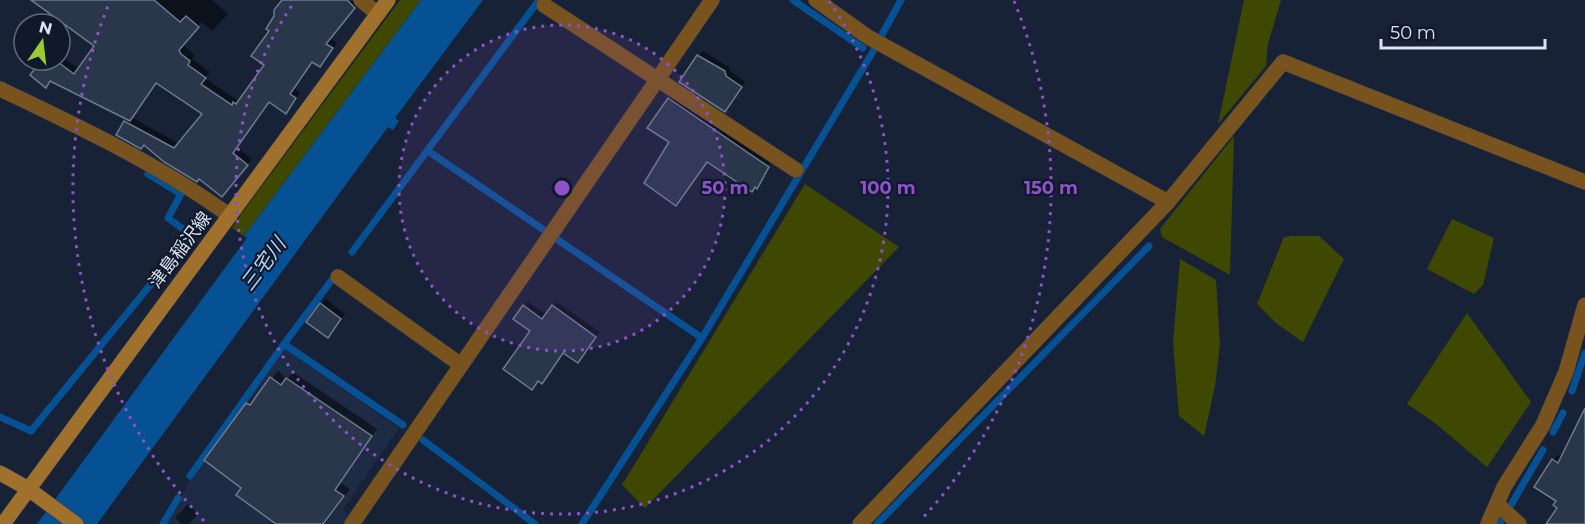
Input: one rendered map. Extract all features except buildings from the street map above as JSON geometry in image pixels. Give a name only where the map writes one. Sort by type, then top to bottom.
[{"type":"main road","name":"津島稲沢線","points":[[3,524],[32,492],[388,0]]},
{"type":"main road","points":[[0,473],[32,492],[76,524]]},
{"type":"street","points":[[362,0],[378,14]]},
{"type":"street","points":[[352,524],[712,0]]},
{"type":"street","points":[[816,0],[868,37],[1168,202]]},
{"type":"street","points":[[544,5],[656,81],[796,170]]},
{"type":"street","points":[[860,524],[1168,202],[1283,62],[1585,182]]},
{"type":"street","points":[[0,89],[72,123],[208,200],[230,216]]},
{"type":"street","points":[[338,277],[461,364]]},
{"type":"street","points":[[1488,524],[1497,504],[1543,425],[1566,372],[1585,305]]},
{"type":"street","points":[[1497,504],[1519,524]]},
{"type":"shaded area","points":[[285,349],[399,428],[343,509],[349,515],[343,524],[165,524],[199,464]]},
{"type":"green space","points":[[400,0],[421,0],[244,236],[232,228],[242,213]]},
{"type":"green space","points":[[1244,0],[1281,0],[1268,44],[1266,66],[1218,124]]},
{"type":"green space","points":[[1234,136],[1230,275],[1162,237],[1160,229]]},
{"type":"green space","points":[[805,184],[899,247],[645,508],[622,485]]},
{"type":"green space","points":[[1452,219],[1494,238],[1483,285],[1474,294],[1427,269]]},
{"type":"green space","points":[[1319,236],[1344,259],[1303,342],[1277,324],[1257,304],[1284,237]]},
{"type":"green space","points":[[1180,259],[1216,280],[1220,344],[1215,386],[1204,436],[1179,416],[1173,342]]},
{"type":"green space","points":[[1467,313],[1531,402],[1487,467],[1435,423],[1407,404]]},
{"type":"water","name":"三宅川","points":[[421,0],[483,0],[395,118],[399,121],[393,130],[388,127],[97,524],[37,524],[247,238],[244,236]]},
{"type":"waterway","points":[[352,252],[539,0]]},
{"type":"waterway","points":[[793,0],[863,48]]},
{"type":"waterway","points":[[582,524],[702,338],[872,53],[901,0]]},
{"type":"waterway","points":[[428,151],[544,230]]},
{"type":"waterway","points":[[0,417],[31,431],[191,235],[168,218],[181,194],[148,174]]},
{"type":"waterway","points":[[558,240],[702,338]]},
{"type":"waterway","points":[[877,524],[1149,246]]},
{"type":"waterway","points":[[284,344],[331,281]]},
{"type":"waterway","points":[[190,476],[284,344],[403,425]]},
{"type":"waterway","points":[[1572,391],[1585,353]]},
{"type":"waterway","points":[[1553,432],[1563,413]]},
{"type":"waterway","points":[[423,440],[535,524]]},
{"type":"waterway","points":[[1511,505],[1543,450]]},
{"type":"waterway","points":[[163,524],[178,498]]},
{"type":"waterway","points":[[1500,524],[1503,518]]}]
